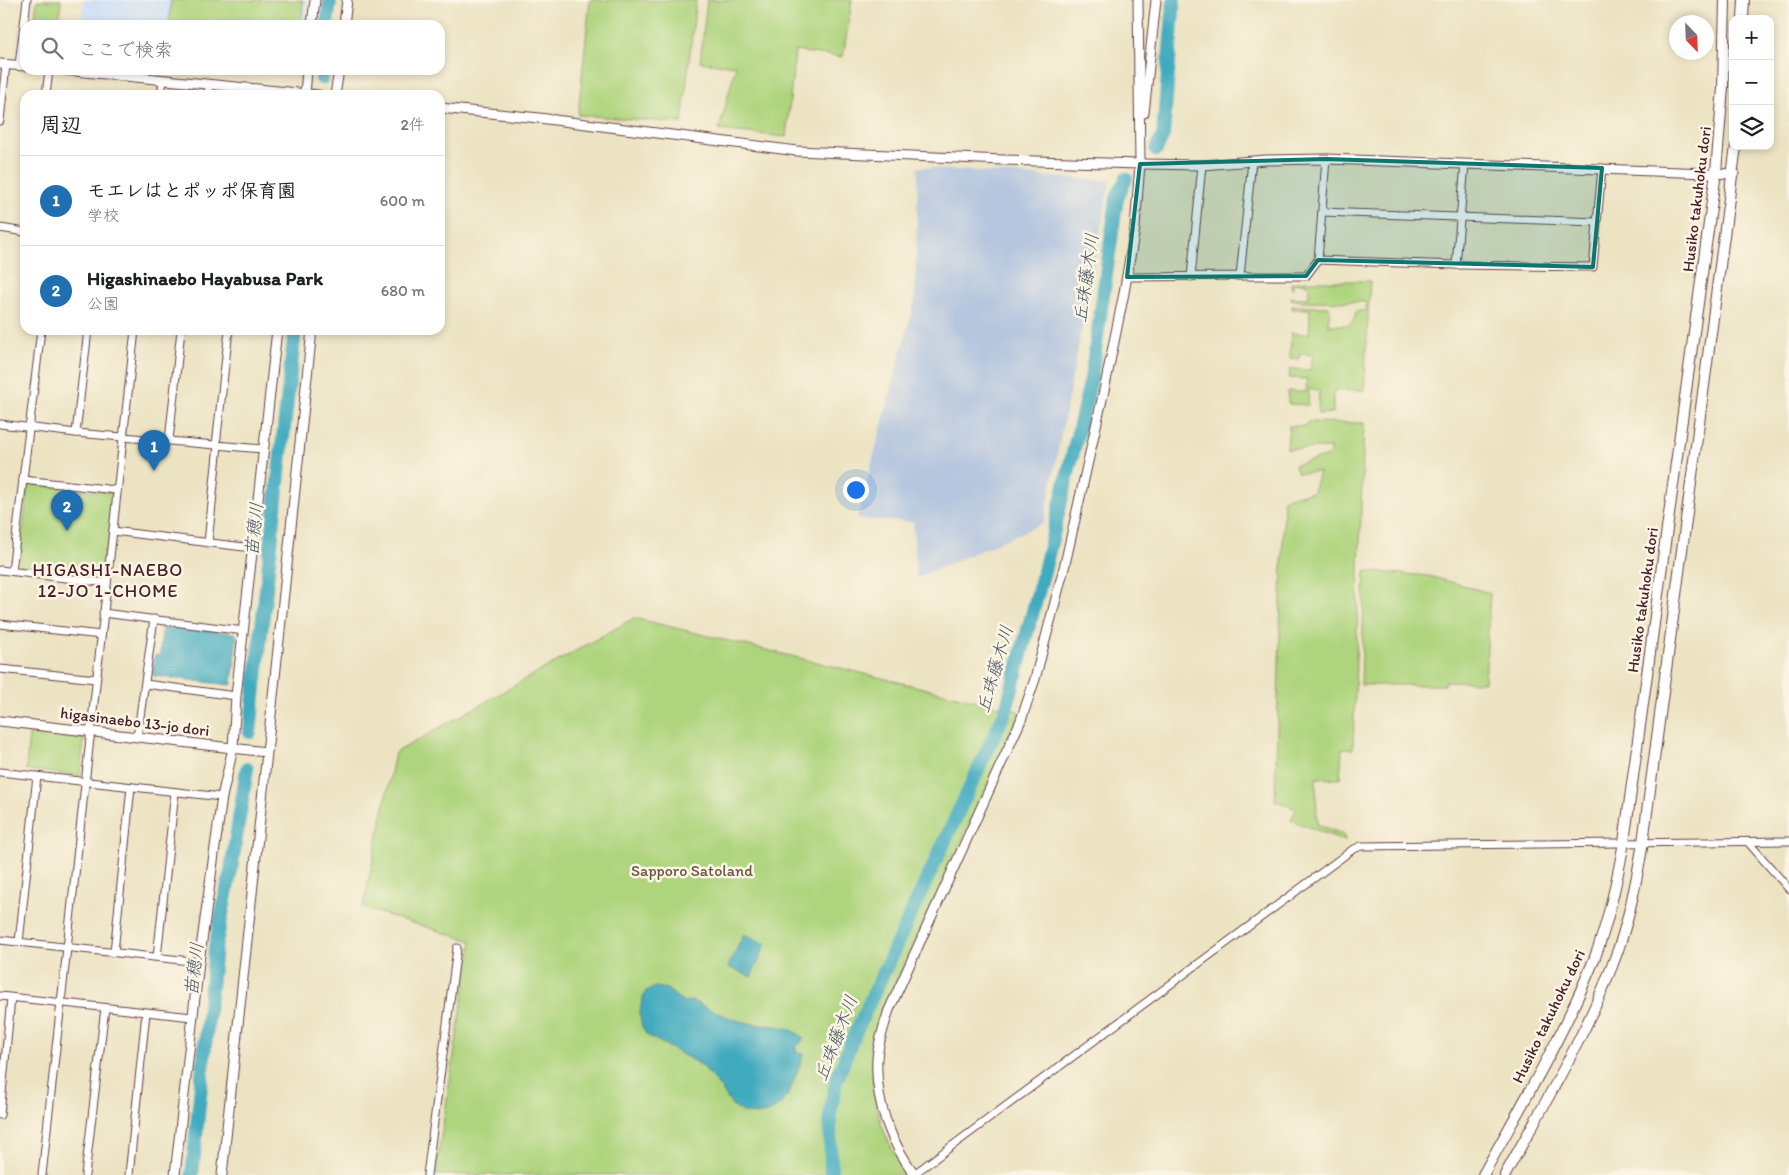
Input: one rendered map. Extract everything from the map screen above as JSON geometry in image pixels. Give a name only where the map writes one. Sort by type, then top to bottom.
[{"type":"main road","name":"Husiko takuhoku dori","points":[[1483,1175],[1582,988],[1606,924],[1616,887],[1624,842],[1716,172],[1723,88],[1726,0]]},
{"type":"main road","points":[[1743,15],[1744,0]]},
{"type":"main road","name":"Husiko takuhoku dori","points":[[1505,1175],[1567,1060],[1605,984],[1628,917],[1643,842],[1736,150]]},
{"type":"street","points":[[25,20],[27,0]]},
{"type":"street","points":[[313,20],[315,0]]},
{"type":"street","points":[[345,20],[347,0]]},
{"type":"street","points":[[1138,0],[1141,138],[1135,228],[1107,377],[1065,564],[1029,699],[1014,738],[889,1010],[881,1037],[877,1059],[880,1104],[887,1128],[900,1154],[914,1174],[1352,850],[1361,846],[1624,842],[1789,842]]},
{"type":"street","points":[[1141,138],[1156,0]]},
{"type":"street","points":[[0,122],[3,64],[20,66]]},
{"type":"street","points":[[47,90],[48,75]]},
{"type":"street","points":[[109,75],[210,84],[244,90]]},
{"type":"street","points":[[305,90],[307,75]]},
{"type":"street","points":[[336,90],[338,75]]},
{"type":"street","points":[[162,90],[163,81]]},
{"type":"street","points":[[209,90],[210,84]]},
{"type":"street","points":[[445,109],[539,118],[797,151],[1003,160],[1202,165],[1252,161],[1326,159],[1734,174]]},
{"type":"street","points":[[1127,277],[1306,276],[1318,260],[1326,159]]},
{"type":"street","points":[[1240,276],[1252,161]]},
{"type":"street","points":[[1456,265],[1464,164]]},
{"type":"street","points":[[1190,277],[1202,165]]},
{"type":"street","points":[[1318,260],[1593,267],[1602,168]]},
{"type":"street","points":[[1322,212],[1597,222]]},
{"type":"street","points":[[0,228],[20,231]]},
{"type":"street","points":[[12,572],[40,335]]},
{"type":"street","points":[[76,433],[87,335]]},
{"type":"street","points":[[42,1175],[134,335]]},
{"type":"street","points":[[169,440],[180,335]]},
{"type":"street","points":[[208,543],[228,335]]},
{"type":"street","points":[[175,1175],[199,962],[222,797],[233,748],[236,696],[276,335]]},
{"type":"street","points":[[222,1175],[311,335]]},
{"type":"street","points":[[0,424],[76,433],[263,449]]},
{"type":"street","points":[[24,480],[116,490]]},
{"type":"street","points":[[113,531],[252,548]]},
{"type":"street","points":[[0,570],[107,583]]},
{"type":"street","points":[[103,613],[244,631]]},
{"type":"street","points":[[137,737],[154,619]]},
{"type":"street","points":[[0,624],[101,635]]},
{"type":"street","points":[[0,669],[96,679]]},
{"type":"street","points":[[145,684],[236,696]]},
{"type":"street","name":"higasinaebo 13-jo dori","points":[[0,721],[266,752]]},
{"type":"street","points":[[0,772],[222,797]]},
{"type":"street","points":[[19,942],[36,776]]},
{"type":"street","points":[[114,952],[132,787]]},
{"type":"street","points":[[157,957],[175,792]]},
{"type":"street","points":[[1748,842],[1789,888]]},
{"type":"street","points":[[0,940],[199,962]]},
{"type":"street","points":[[427,1175],[457,948]]},
{"type":"street","points":[[0,996],[192,1017]]},
{"type":"street","points":[[0,1115],[11,998]]},
{"type":"street","points":[[85,1175],[105,1008]]},
{"type":"street","points":[[129,1175],[146,1013]]},
{"type":"highlighted area","points":[[1326,159],[1602,168],[1593,267],[1318,260],[1306,276],[1127,277],[1140,164]]},
{"type":"shaded area","points":[[84,0],[307,0],[305,20],[82,20]]},
{"type":"shaded area","points":[[918,167],[1110,181],[1044,523],[916,578],[913,522],[857,519],[915,300]]},
{"type":"green space","points":[[37,0],[61,0],[59,20],[35,17]]},
{"type":"green space","points":[[171,0],[303,0],[301,20],[169,20]]},
{"type":"green space","points":[[590,0],[696,0],[682,123],[578,115]]},
{"type":"green space","points":[[707,0],[852,0],[843,57],[795,51],[786,137],[719,130],[736,66],[700,62]]},
{"type":"green space","points":[[1304,281],[1370,281],[1364,390],[1333,391],[1333,413],[1318,414],[1319,390],[1309,389],[1308,405],[1288,404],[1288,391],[1306,392],[1307,379],[1289,378],[1290,369],[1310,370],[1313,355],[1300,354],[1299,359],[1290,358],[1291,333],[1309,334],[1310,309],[1292,309],[1292,306],[1330,307],[1328,325],[1349,325],[1355,318],[1356,311],[1366,311],[1366,302],[1299,301],[1291,299],[1291,297],[1309,298],[1309,284],[1294,283],[1293,288],[1291,288],[1291,283]]},
{"type":"green space","points":[[1309,422],[1364,423],[1353,749],[1342,749],[1340,779],[1316,778],[1317,824],[1344,835],[1345,841],[1291,820],[1296,809],[1275,800],[1284,498],[1313,492],[1319,472],[1298,473],[1294,465],[1328,456],[1331,448],[1287,449],[1289,426],[1304,426]]},
{"type":"green space","points":[[28,484],[114,493],[105,577],[19,568]]},
{"type":"green space","points":[[1365,571],[1429,576],[1490,593],[1485,682],[1445,681],[1445,685],[1361,685]]},
{"type":"green space","name":"Sapporo Satoland","points":[[634,618],[1018,711],[1019,714],[1004,750],[887,1000],[877,1029],[872,1068],[876,1106],[889,1142],[909,1175],[435,1175],[472,941],[363,908],[395,753]]},
{"type":"green space","points":[[29,734],[84,739],[80,776],[26,770]]},
{"type":"water","points":[[164,625],[235,633],[237,636],[232,684],[154,676],[154,656],[160,655]]},
{"type":"water","points":[[744,934],[766,944],[751,977],[728,967]]},
{"type":"water","points":[[656,987],[667,989],[683,1002],[692,1001],[744,1022],[789,1029],[804,1038],[796,1046],[796,1051],[804,1054],[789,1093],[779,1106],[767,1113],[755,1115],[742,1112],[732,1106],[703,1066],[647,1035],[640,1019],[642,1002],[646,991]]},
{"type":"waterway","name":"苗穂川","points":[[328,20],[330,0]]},
{"type":"waterway","name":"丘珠藤木川","points":[[1156,150],[1163,135],[1174,0]]},
{"type":"waterway","name":"丘珠藤木川","points":[[831,1175],[830,1114],[836,1082],[852,1040],[1006,710],[1045,567],[1091,379],[1117,198],[1126,179]]},
{"type":"waterway","name":"苗穂川","points":[[250,732],[294,335]]},
{"type":"waterway","name":"苗穂川","points":[[192,1175],[215,948],[231,870],[247,769]]},
{"type":"place","name":"モエレはとポッポ保育園","points":[[154,471]]},
{"type":"place","name":"Higashinaebo Hayabusa Park","points":[[67,531]]},
{"type":"district","name":"HIGASHI-NAEBO 12-JO 1-CHOME","points":[[108,580]]}]
